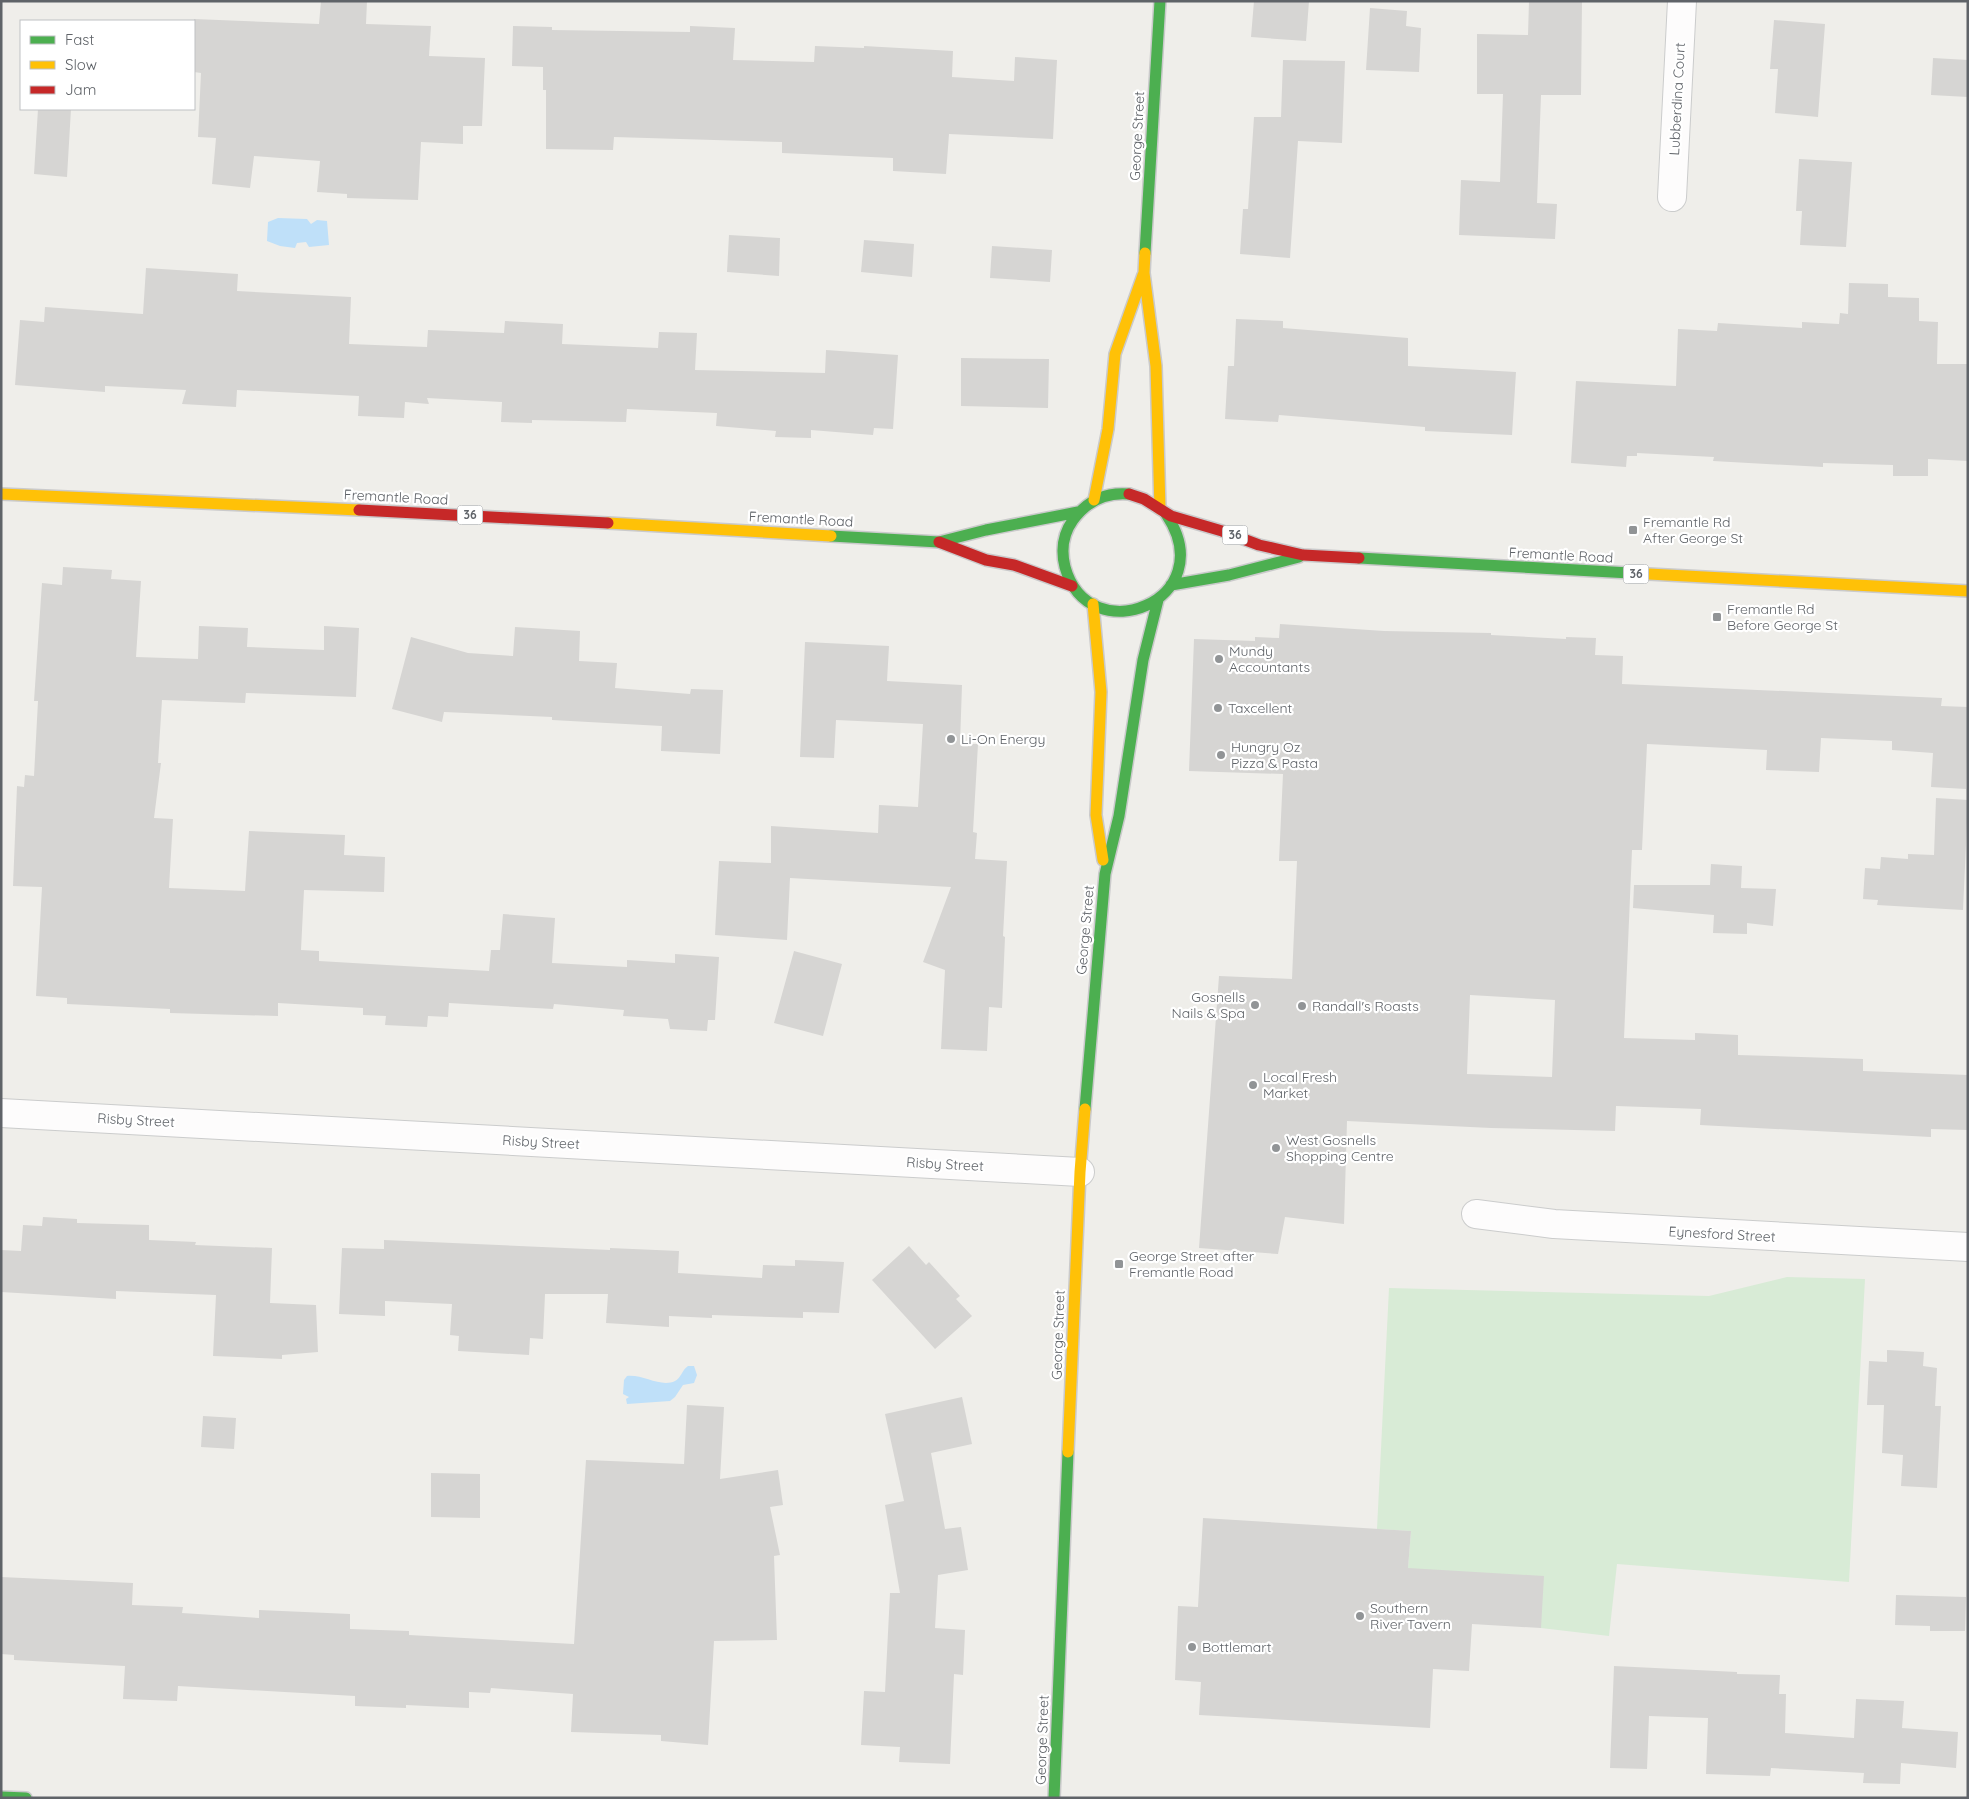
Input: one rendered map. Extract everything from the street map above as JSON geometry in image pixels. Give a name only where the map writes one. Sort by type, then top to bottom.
[{"type":"main road","name":"George Street","points":[[1160,1],[1144,273],[1156,366],[1163,512]]},
{"type":"main road","name":"George Street","points":[[1094,500],[1108,429],[1115,354],[1144,273]]},
{"type":"main road","name":"Fremantle Road","points":[[1,494],[508,516],[939,542],[986,560],[1014,565],[1072,586]]},
{"type":"main road","points":[[1114,494],[1133,495],[1151,502],[1163,512],[1176,530],[1181,549],[1179,568],[1171,585],[1158,600],[1141,609],[1123,613],[1103,610],[1086,601],[1072,586],[1064,568],[1062,548],[1067,528],[1078,512],[1094,500],[1114,494]]},
{"type":"main road","name":"Fremantle Road","points":[[939,542],[986,530],[1078,512]]},
{"type":"main road","name":"Fremantle Road","points":[[1163,512],[1234,534],[1258,544],[1303,556],[1968,591]]},
{"type":"main road","name":"Fremantle Road","points":[[1171,585],[1229,575],[1303,556]]},
{"type":"main road","name":"George Street","points":[[1054,1798],[1080,1172],[1105,874],[1119,816],[1142,660],[1158,600]]},
{"type":"main road","name":"George Street","points":[[1093,604],[1101,692],[1096,814],[1105,874]]},
{"type":"main road","points":[[1,1797],[26,1798]]},
{"type":"street","name":"Lubberdina Court","points":[[1672,197],[1682,1]]},
{"type":"street","name":"Risby Street","points":[[1,1113],[1080,1172]]},
{"type":"street","name":"Eynesford Street","points":[[1476,1214],[1554,1224],[1968,1248]]},
{"type":"green space","points":[[1787,1277],[1865,1279],[1849,1582],[1617,1564],[1609,1636],[1541,1628],[1408,1568],[1411,1531],[1377,1529],[1389,1288],[1709,1296]]},
{"type":"water","points":[[278,218],[307,219],[311,224],[317,220],[327,221],[329,245],[309,247],[306,242],[297,243],[295,248],[280,246],[267,241],[268,222]]},
{"type":"water","points":[[688,1366],[694,1366],[697,1375],[694,1383],[683,1385],[670,1401],[627,1404],[626,1399],[629,1397],[623,1394],[624,1380],[627,1376],[670,1383],[677,1380]]},
{"type":"building","points":[[321,1],[367,1],[366,24],[431,26],[429,56],[485,58],[482,126],[463,126],[463,144],[421,142],[418,200],[347,198],[347,194],[317,192],[320,161],[254,156],[250,188],[212,184],[216,138],[198,137],[201,73],[195,72],[194,19],[319,24]]},
{"type":"building","points":[[1254,1],[1309,1],[1306,41],[1251,37]]},
{"type":"building","points":[[1529,1],[1582,1],[1581,95],[1541,95],[1537,203],[1557,204],[1555,239],[1459,235],[1461,180],[1500,182],[1503,94],[1477,94],[1477,34],[1528,35]]},
{"type":"building","points":[[1370,8],[1407,11],[1406,26],[1421,28],[1419,72],[1366,70]]},
{"type":"building","points":[[1774,20],[1825,24],[1818,117],[1775,113],[1778,69],[1770,69]]},
{"type":"building","points":[[513,26],[552,27],[552,30],[690,32],[690,26],[735,28],[733,60],[814,62],[815,46],[864,48],[864,46],[953,51],[952,77],[1014,81],[1015,57],[1057,60],[1053,139],[949,134],[946,174],[893,171],[893,158],[782,153],[782,142],[614,137],[613,150],[546,149],[546,90],[543,90],[543,67],[512,66]]},
{"type":"building","points":[[1933,58],[1968,60],[1968,97],[1931,95]]},
{"type":"building","points":[[1283,60],[1345,61],[1342,143],[1298,141],[1290,258],[1240,254],[1243,209],[1248,209],[1254,117],[1281,117]]},
{"type":"building","points":[[38,110],[71,110],[67,177],[34,174]]},
{"type":"building","points":[[1799,159],[1852,162],[1846,247],[1800,245],[1802,211],[1796,211]]},
{"type":"building","points":[[729,235],[780,238],[779,276],[727,272]]},
{"type":"building","points":[[864,240],[914,244],[912,277],[861,272]]},
{"type":"building","points":[[992,246],[1052,250],[1050,282],[990,278]]},
{"type":"building","points":[[146,268],[238,274],[237,291],[351,297],[349,344],[427,347],[428,330],[504,333],[505,321],[563,324],[562,344],[658,348],[659,332],[697,333],[695,370],[825,373],[826,350],[898,355],[893,429],[874,428],[873,435],[811,430],[811,438],[775,437],[776,431],[716,426],[717,413],[627,409],[626,422],[532,420],[532,423],[501,422],[502,402],[427,398],[429,404],[405,402],[404,418],[358,416],[359,396],[237,390],[236,407],[182,404],[186,390],[105,386],[105,392],[15,385],[20,320],[44,322],[45,307],[143,314]]},
{"type":"building","points":[[1849,283],[1888,284],[1888,297],[1919,298],[1919,321],[1938,322],[1937,364],[1968,364],[1968,461],[1928,459],[1928,476],[1893,476],[1893,465],[1823,463],[1823,467],[1713,461],[1714,457],[1637,453],[1637,456],[1627,456],[1626,467],[1571,463],[1576,381],[1676,386],[1678,329],[1717,331],[1718,323],[1802,328],[1802,322],[1839,324],[1840,313],[1848,314]]},
{"type":"building","points":[[1236,319],[1283,321],[1283,328],[1408,338],[1408,366],[1516,372],[1512,435],[1425,431],[1425,427],[1279,415],[1278,422],[1225,419],[1228,366],[1234,366]]},
{"type":"building","points":[[961,358],[1049,359],[1048,408],[961,406]]},
{"type":"building","points":[[63,567],[112,570],[111,579],[141,581],[136,657],[198,659],[199,626],[248,628],[247,647],[324,650],[324,626],[359,628],[356,697],[246,693],[245,703],[162,700],[158,763],[161,763],[154,818],[173,819],[169,888],[245,891],[249,831],[345,835],[344,855],[385,857],[384,892],[304,890],[301,950],[319,951],[319,961],[489,971],[491,950],[500,950],[503,914],[555,918],[552,963],[627,967],[627,960],[675,963],[675,954],[719,957],[715,1020],[708,1020],[707,1031],[670,1029],[668,1019],[623,1016],[624,1010],[554,1004],[553,1009],[449,1003],[448,1017],[428,1016],[427,1027],[385,1025],[386,1016],[363,1015],[363,1008],[278,1003],[278,1016],[170,1013],[170,1009],[67,1004],[67,998],[36,996],[42,887],[13,886],[17,786],[24,787],[25,775],[34,776],[38,701],[34,701],[42,583],[62,585]]},
{"type":"building","points":[[1280,624],[1384,631],[1491,633],[1491,635],[1566,639],[1566,637],[1596,638],[1595,655],[1623,656],[1622,684],[1942,698],[1941,706],[1968,707],[1966,789],[1931,787],[1933,753],[1892,750],[1892,741],[1821,738],[1819,772],[1766,770],[1767,750],[1647,744],[1642,850],[1632,850],[1624,1038],[1695,1040],[1695,1033],[1738,1035],[1738,1055],[1863,1059],[1863,1071],[1968,1075],[1968,1130],[1931,1129],[1931,1137],[1700,1125],[1701,1109],[1616,1106],[1615,1131],[1491,1128],[1347,1121],[1344,1224],[1285,1217],[1278,1254],[1199,1248],[1219,976],[1292,979],[1297,861],[1279,861],[1283,774],[1189,771],[1194,639],[1255,641],[1255,637],[1279,638]],"holes":[[[1470,995],[1555,1000],[1552,1077],[1467,1074]]]},
{"type":"building","points":[[515,627],[580,631],[579,661],[617,663],[615,688],[690,694],[691,689],[723,690],[720,754],[661,751],[662,726],[552,720],[552,717],[444,712],[442,722],[392,709],[411,637],[468,653],[513,656]]},
{"type":"building","points":[[805,642],[889,646],[887,681],[962,685],[960,744],[978,744],[973,832],[977,833],[975,859],[1007,861],[1002,1008],[989,1007],[987,1051],[941,1049],[945,970],[923,962],[951,887],[790,878],[787,940],[715,935],[719,861],[771,863],[771,826],[878,833],[879,805],[918,807],[923,724],[836,720],[834,758],[800,757]]},
{"type":"building","points":[[1936,798],[1968,800],[1963,910],[1877,905],[1878,900],[1863,899],[1865,868],[1880,869],[1881,857],[1908,859],[1908,854],[1934,855]]},
{"type":"building","points":[[1711,864],[1742,866],[1741,888],[1776,889],[1773,926],[1747,923],[1747,934],[1713,933],[1714,915],[1633,908],[1634,885],[1710,885]]},
{"type":"building","points":[[794,951],[842,964],[823,1036],[774,1023]]},
{"type":"building","points":[[43,1217],[77,1219],[77,1223],[149,1225],[149,1240],[196,1242],[195,1245],[272,1248],[270,1303],[316,1305],[318,1352],[282,1355],[282,1359],[213,1356],[216,1295],[116,1291],[116,1299],[1,1292],[1,1250],[21,1251],[23,1225],[42,1226]]},
{"type":"building","points":[[384,1240],[610,1250],[610,1248],[679,1251],[678,1273],[762,1278],[763,1265],[795,1266],[795,1260],[844,1262],[839,1313],[803,1312],[803,1318],[712,1315],[712,1318],[669,1316],[669,1327],[606,1323],[608,1294],[545,1294],[543,1339],[530,1338],[529,1355],[458,1351],[459,1336],[450,1335],[452,1304],[385,1301],[385,1316],[339,1314],[342,1248],[384,1249]]},
{"type":"building","points":[[909,1246],[926,1265],[929,1262],[960,1296],[956,1299],[972,1316],[935,1349],[872,1280]]},
{"type":"building","points":[[1887,1350],[1924,1352],[1923,1366],[1937,1368],[1935,1406],[1941,1406],[1937,1488],[1901,1486],[1903,1455],[1882,1453],[1884,1405],[1867,1405],[1869,1361],[1887,1362]]},
{"type":"building","points":[[962,1397],[972,1444],[931,1453],[945,1529],[961,1527],[968,1570],[938,1575],[935,1628],[965,1630],[963,1675],[954,1674],[950,1764],[899,1762],[900,1747],[861,1745],[864,1691],[885,1692],[890,1593],[900,1593],[885,1505],[904,1501],[885,1414]]},
{"type":"building","points":[[687,1405],[724,1407],[720,1479],[778,1470],[783,1505],[770,1507],[780,1555],[774,1556],[777,1640],[714,1641],[708,1745],[661,1741],[661,1735],[571,1732],[573,1694],[491,1688],[490,1693],[469,1692],[469,1708],[406,1705],[406,1708],[355,1706],[355,1696],[178,1686],[177,1701],[123,1699],[125,1666],[14,1660],[14,1655],[1,1654],[1,1577],[133,1583],[132,1605],[183,1607],[182,1613],[259,1618],[259,1610],[350,1614],[350,1629],[409,1631],[409,1635],[574,1644],[586,1460],[684,1464]]},
{"type":"building","points":[[203,1416],[236,1418],[234,1449],[201,1447]]},
{"type":"building","points":[[431,1473],[480,1474],[480,1518],[431,1517]]},
{"type":"building","name":"Southern River Tavern","points":[[1203,1518],[1411,1531],[1408,1568],[1544,1576],[1541,1628],[1472,1624],[1469,1671],[1433,1669],[1430,1728],[1199,1715],[1201,1682],[1175,1680],[1178,1606],[1198,1607]]},
{"type":"building","points":[[1896,1595],[1966,1597],[1965,1631],[1930,1631],[1930,1626],[1895,1625]]},
{"type":"building","points":[[1614,1666],[1780,1675],[1779,1694],[1786,1694],[1785,1733],[1854,1738],[1856,1699],[1904,1701],[1902,1728],[1958,1732],[1956,1768],[1901,1763],[1900,1784],[1863,1783],[1864,1773],[1771,1768],[1770,1776],[1706,1774],[1708,1718],[1649,1716],[1647,1769],[1610,1768]]},
{"type":"traffic: fast","points":[[1145,253],[1160,1]]},
{"type":"traffic: fast","points":[[1129,494],[1105,496],[1091,503],[1078,513],[1065,537],[1063,549],[1065,567],[1079,593],[1099,608],[1123,611],[1146,605],[1166,592],[1178,571],[1179,545],[1166,514]]},
{"type":"traffic: fast","points":[[831,536],[939,542],[986,530],[1078,512]]},
{"type":"traffic: fast","points":[[1171,585],[1229,575],[1299,557]]},
{"type":"traffic: fast","points":[[1359,558],[1630,573]]},
{"type":"traffic: fast","points":[[1085,1109],[1105,874],[1119,816],[1143,660],[1158,600]]},
{"type":"traffic: fast","points":[[1054,1798],[1068,1452]]},
{"type":"traffic: fast","points":[[1,1797],[26,1798]]},
{"type":"traffic: slow","points":[[1145,253],[1144,273],[1156,366],[1160,509]]},
{"type":"traffic: slow","points":[[1094,500],[1108,429],[1115,354],[1143,275]]},
{"type":"traffic: slow","points":[[1,494],[359,510]]},
{"type":"traffic: slow","points":[[608,523],[831,536]]},
{"type":"traffic: slow","points":[[1630,573],[1968,591]]},
{"type":"traffic: slow","points":[[1093,604],[1101,692],[1096,815],[1103,860]]},
{"type":"traffic: slow","points":[[1068,1452],[1080,1172],[1085,1109]]},
{"type":"traffic: jam","points":[[1129,494],[1144,499],[1171,516],[1222,531],[1259,545],[1303,555],[1359,558]]},
{"type":"traffic: jam","points":[[359,510],[608,523]]},
{"type":"traffic: jam","points":[[939,542],[986,560],[1014,565],[1072,586]]},
{"type":"place","name":"Fremantle Rd After George St","points":[[1633,530]]},
{"type":"place","name":"Fremantle Rd Before George St","points":[[1717,617]]},
{"type":"place","name":"Mundy Accountants","points":[[1219,659]]},
{"type":"place","name":"Taxcellent","points":[[1218,708]]},
{"type":"place","name":"Li-On Energy","points":[[951,739]]},
{"type":"place","name":"Hungry Oz Pizza & Pasta","points":[[1221,755]]},
{"type":"place","name":"Gosnells Nails & Spa","points":[[1255,1005]]},
{"type":"place","name":"Randall's Roasts","points":[[1302,1006]]},
{"type":"place","name":"Local Fresh Market","points":[[1253,1085]]},
{"type":"place","name":"West Gosnells Shopping Centre","points":[[1276,1148]]},
{"type":"place","name":"George Street after Fremantle Road","points":[[1119,1264]]},
{"type":"place","name":"Southern River Tavern","points":[[1360,1616]]},
{"type":"place","name":"Bottlemart","points":[[1192,1647]]}]
